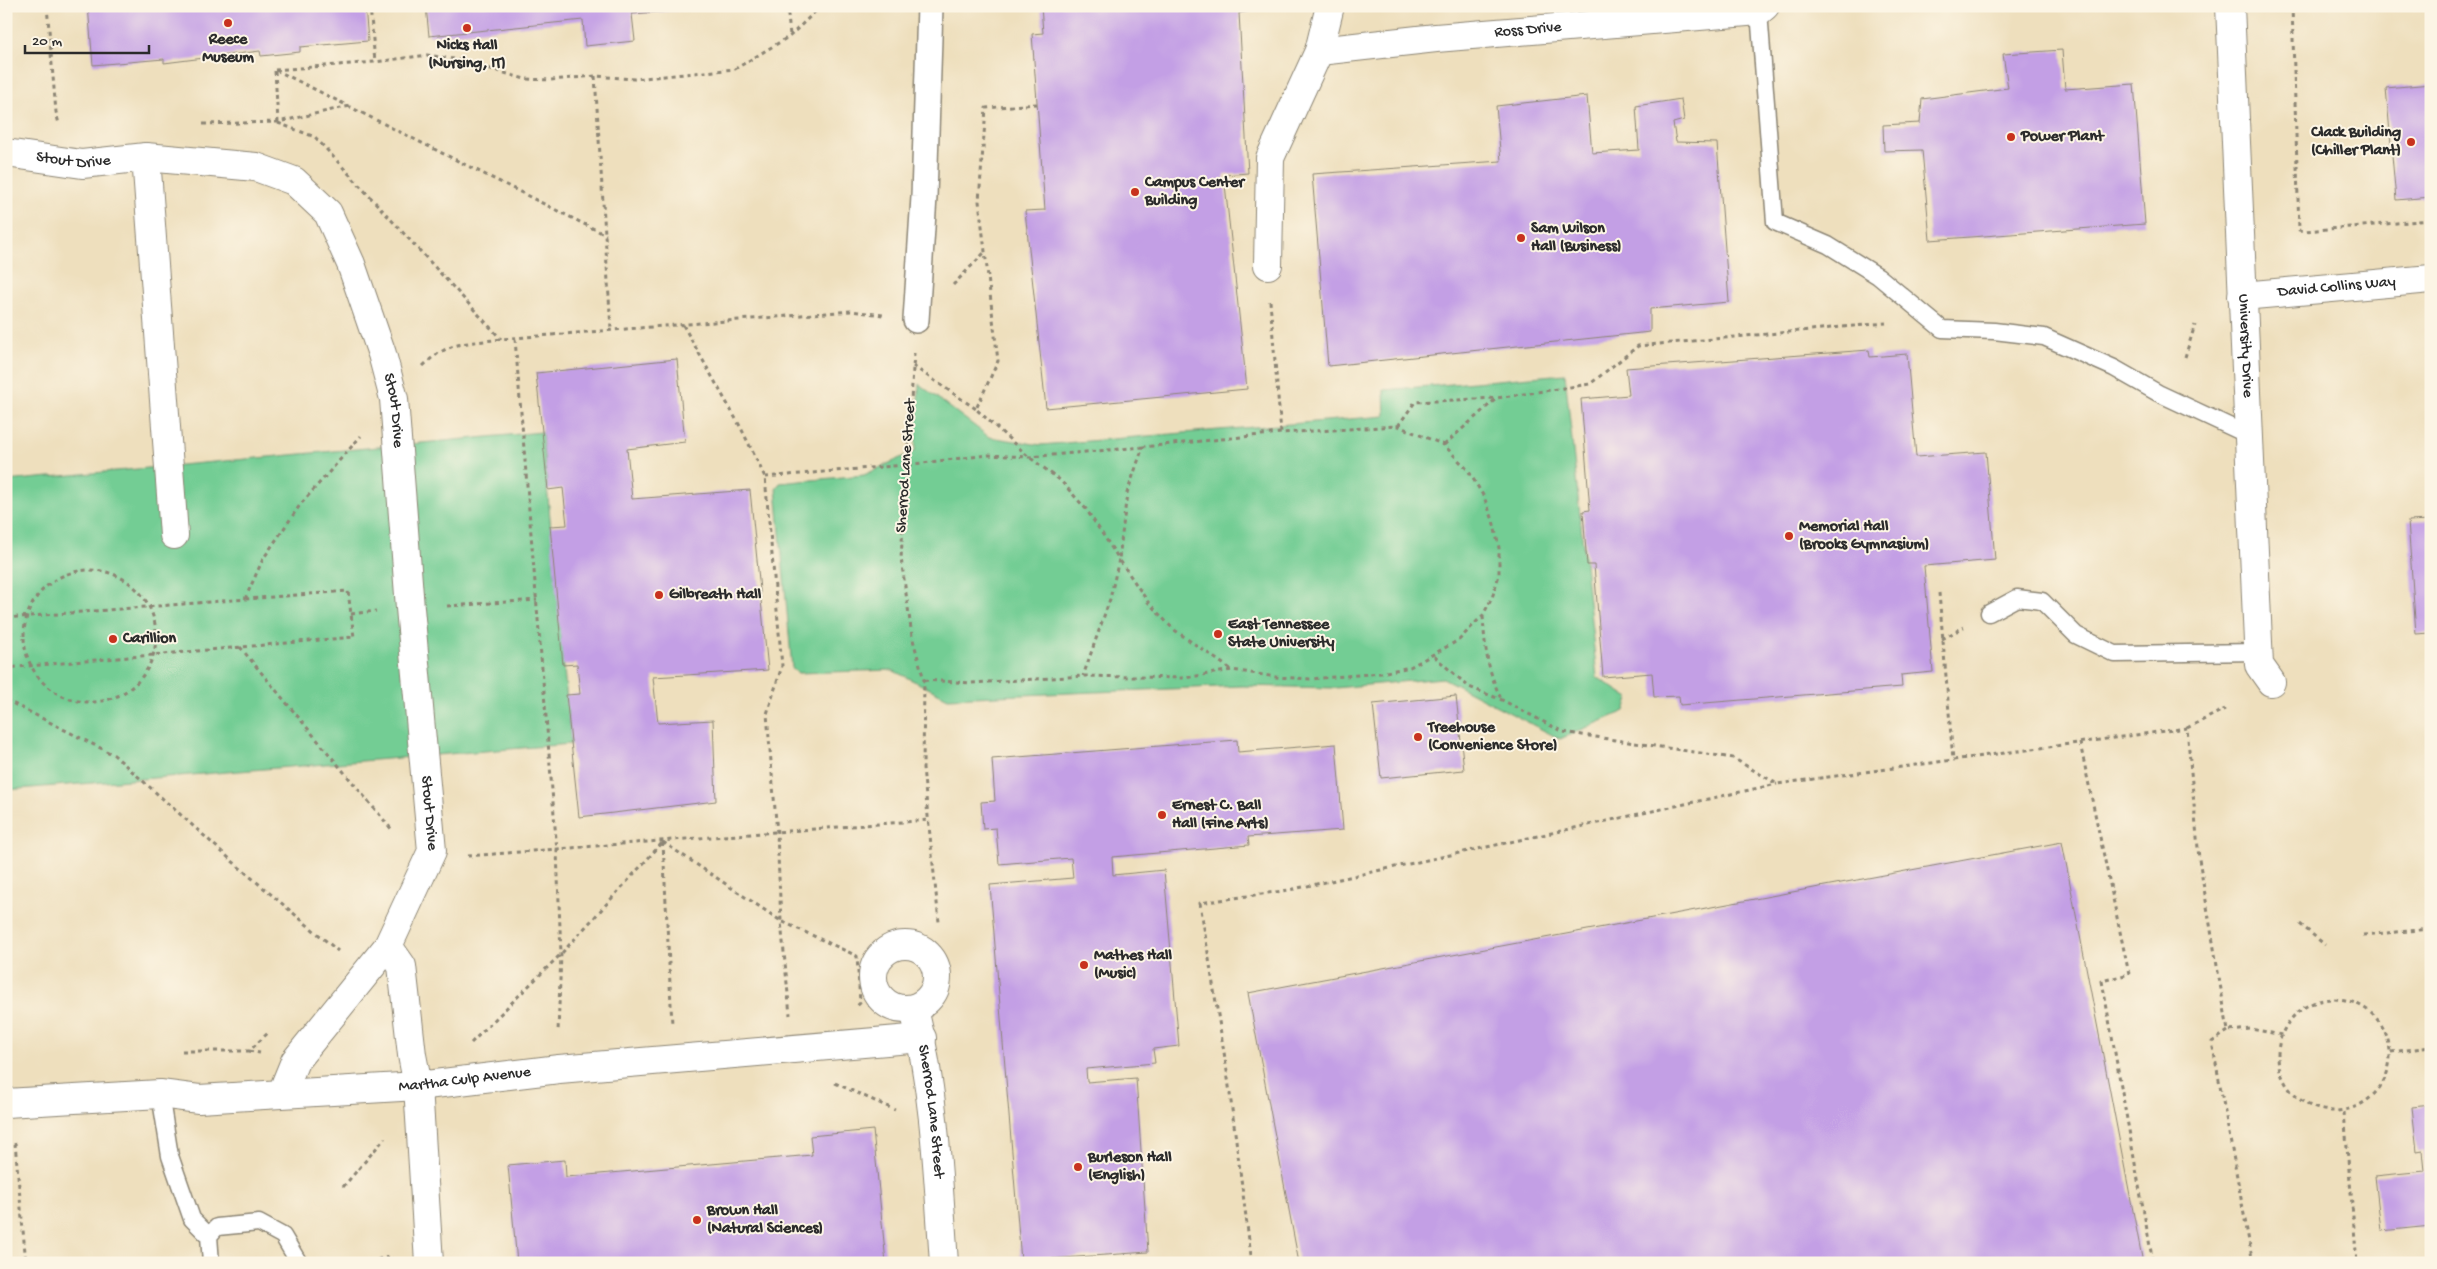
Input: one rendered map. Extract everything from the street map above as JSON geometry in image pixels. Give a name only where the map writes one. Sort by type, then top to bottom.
[{"type":"street","points":[[916,320],[924,197],[930,6]]},
{"type":"street","points":[[1268,265],[1270,158],[1319,51],[1330,6]]},
{"type":"street","name":"University Drive","points":[[2230,6],[2259,652],[2260,665],[2271,682]]},
{"type":"street","name":"Ross Drive","points":[[1319,51],[1436,38],[1761,9]]},
{"type":"street","name":"Stout Drive","points":[[6,153],[82,164],[146,157],[256,167],[294,181],[328,213],[351,264],[382,354],[394,399],[410,608],[432,850],[388,946],[295,1061],[282,1093]]},
{"type":"street","points":[[146,157],[174,535]]},
{"type":"street","name":"David Collins Way","points":[[2242,296],[2431,279]]},
{"type":"street","points":[[907,944],[920,948],[931,958],[937,971],[938,981],[933,991],[925,1002],[914,1009],[900,1010],[887,1005],[877,995],[872,981],[873,967],[881,954],[892,947],[907,944]]},
{"type":"street","points":[[388,946],[402,966],[412,1055],[418,1086],[429,1263]]},
{"type":"street","name":"Sherrod Lane Street","points":[[914,1009],[922,1038],[934,1117],[944,1263]]},
{"type":"street","name":"Martha Culp Avenue","points":[[6,1103],[160,1094],[199,1099],[418,1086],[558,1069],[922,1038]]},
{"type":"lane","points":[[1761,9],[1775,222],[1828,245],[1878,276],[1942,329],[1994,331],[2044,337],[2114,368],[2158,394],[2248,435]]},
{"type":"lane","points":[[1989,613],[2017,598],[2042,602],[2076,635],[2115,654],[2259,652]]},
{"type":"lane","points":[[160,1094],[170,1156],[192,1219],[209,1236],[211,1263]]},
{"type":"lane","points":[[209,1236],[217,1227],[259,1223],[283,1236],[299,1263]]},
{"type":"path","points":[[47,6],[56,112],[60,128]]},
{"type":"path","points":[[370,6],[375,62]]},
{"type":"path","points":[[787,6],[790,36]]},
{"type":"path","points":[[275,70],[375,62],[427,55],[460,60],[525,79],[551,80],[595,76],[634,79],[735,69],[790,36],[821,6]]},
{"type":"path","points":[[2292,6],[2299,230],[2305,232],[2431,220]]},
{"type":"path","points":[[275,70],[606,235]]},
{"type":"path","points":[[275,70],[278,122]]},
{"type":"path","points":[[595,76],[606,235],[610,329]]},
{"type":"path","points":[[976,409],[998,361],[979,201],[986,108],[1037,104]]},
{"type":"path","points":[[198,124],[278,122],[350,106]]},
{"type":"path","points":[[278,122],[315,137],[501,339]]},
{"type":"path","points":[[1268,265],[1281,433]]},
{"type":"path","points":[[1398,426],[1415,402],[1497,398],[1590,384],[1638,346],[1893,322],[1905,299]]},
{"type":"path","points":[[245,599],[263,559],[300,505],[438,352],[449,346],[501,339],[610,329],[851,311]]},
{"type":"path","name":"Sherrod Lane Street","points":[[916,320],[901,558],[912,636],[924,680],[923,768],[940,922]]},
{"type":"path","points":[[683,325],[742,428],[765,476],[782,666],[766,714],[777,834],[781,921],[791,1024]]},
{"type":"path","points":[[2185,357],[2195,325]]},
{"type":"path","points":[[515,339],[557,851],[561,954],[557,1040]]},
{"type":"path","points":[[913,366],[976,409],[1029,457],[1060,480],[1086,509],[1148,602],[1173,629],[1232,670]]},
{"type":"path","points":[[1444,445],[1497,398]]},
{"type":"path","points":[[765,476],[906,465],[988,455],[1029,457],[1281,433],[1398,426],[1444,445],[1468,470],[1484,497],[1495,529],[1499,548],[1499,575],[1484,615],[1485,655],[1492,679],[1502,700]]},
{"type":"path","points":[[1083,676],[1110,598],[1118,559],[1126,493],[1143,447]]},
{"type":"path","points":[[85,569],[104,570],[128,580],[150,606],[154,618],[157,643],[154,656],[144,675],[124,693],[97,702],[76,701],[55,692],[36,675],[26,654],[24,623],[26,616],[43,588],[65,574],[85,569]]},
{"type":"path","points":[[6,618],[348,591],[354,637],[6,668]]},
{"type":"path","points":[[1938,593],[1953,760]]},
{"type":"path","points":[[924,680],[970,683],[1083,676],[1185,678],[1232,670],[1276,677],[1310,679],[1381,673],[1410,667],[1434,656],[1458,640],[1484,615]]},
{"type":"path","points":[[240,647],[402,841],[432,850],[463,857],[777,834],[929,820]]},
{"type":"path","points":[[1434,656],[1469,687],[1502,700],[1563,732],[1733,758],[1777,784]]},
{"type":"path","points":[[6,700],[114,756],[240,868],[338,951]]},
{"type":"path","points":[[1252,1263],[1228,1071],[1200,903],[1289,890],[1777,784],[2187,728],[2224,709]]},
{"type":"path","points":[[2187,728],[2199,859],[2228,1031]]},
{"type":"path","points":[[2080,743],[2129,974],[2102,981],[2153,1263]]},
{"type":"path","points":[[663,842],[781,921],[856,956]]},
{"type":"path","points":[[464,1050],[561,954],[663,842]]},
{"type":"path","points":[[663,842],[672,1033]]},
{"type":"path","points":[[2300,924],[2325,945]]},
{"type":"path","points":[[2363,935],[2431,929]]},
{"type":"path","points":[[334,956],[344,944]]},
{"type":"path","points":[[2330,999],[2347,1000],[2364,1007],[2378,1019],[2387,1034],[2391,1052],[2389,1070],[2382,1086],[2369,1100],[2344,1112],[2316,1108],[2299,1099],[2287,1085],[2279,1067],[2278,1048],[2282,1035],[2295,1014],[2311,1004],[2330,999]]},
{"type":"path","points":[[182,1051],[249,1051],[275,1026]]},
{"type":"path","points":[[2253,1263],[2212,1042],[2228,1031],[2251,1029],[2282,1035]]},
{"type":"path","points":[[2391,1052],[2431,1047]]},
{"type":"path","points":[[833,1082],[896,1110]]},
{"type":"path","points":[[2344,1112],[2357,1263]]},
{"type":"path","points":[[343,1187],[386,1136]]},
{"type":"path","points":[[15,1143],[26,1263]]},
{"type":"path","points":[[370,1263],[382,1258],[397,1257]]},
{"type":"green space","points":[[1565,374],[1597,677],[1629,698],[1625,711],[1560,739],[1443,678],[1335,688],[1242,686],[948,698],[892,670],[798,673],[792,668],[776,488],[780,483],[864,475],[915,451],[919,384],[989,437],[1041,445],[1385,416],[1384,390]]},
{"type":"green space","points":[[542,432],[571,744],[6,790],[6,481]]},
{"type":"building","name":"Reece Museum","points":[[88,6],[365,6],[368,41],[300,47],[300,52],[261,56],[260,51],[164,63],[164,59],[93,65]]},
{"type":"building","name":"Nicks Hall (Nursing, IT)","points":[[426,6],[710,6],[710,8],[632,14],[635,41],[585,46],[583,20],[429,36]]},
{"type":"building","name":"Campus Center Building","points":[[1041,6],[1284,6],[1239,13],[1248,173],[1224,175],[1247,389],[1046,408],[1025,211],[1045,210],[1032,34],[1043,33]]},
{"type":"building","name":"Power Plant","points":[[2062,50],[2065,89],[2134,84],[2145,224],[1930,240],[1922,150],[1884,151],[1883,125],[1920,123],[1922,99],[2008,88],[2003,54]]},
{"type":"building","name":"Clack Building (Chiller Plant)","points":[[2431,84],[2431,197],[2396,200],[2386,88]]},
{"type":"building","name":"Sam Wilson Hall (Business)","points":[[1587,96],[1592,153],[1639,150],[1636,106],[1681,99],[1684,120],[1673,123],[1676,142],[1717,143],[1729,302],[1650,309],[1650,332],[1328,366],[1312,174],[1501,161],[1496,106]]},
{"type":"building","name":"Memorial Hall (Brooks Gymnasium)","points":[[1869,350],[1870,357],[1907,354],[1916,457],[1986,452],[1995,560],[1924,566],[1933,672],[1901,675],[1902,687],[1680,705],[1679,696],[1654,697],[1652,673],[1603,677],[1594,565],[1587,565],[1583,511],[1590,510],[1581,399],[1629,395],[1626,368]]},
{"type":"building","name":"Gilbreath Hall","points":[[677,359],[685,442],[627,449],[632,499],[750,490],[768,670],[653,677],[658,723],[713,720],[716,801],[579,817],[566,695],[580,694],[577,664],[563,665],[550,526],[567,525],[563,488],[548,490],[536,373]]},
{"type":"building","points":[[2431,520],[2431,633],[2416,634],[2408,521]]},
{"type":"building","name":"Treehouse (Convenience Store)","points":[[1456,696],[1464,770],[1381,778],[1373,704]]},
{"type":"building","points":[[1237,740],[1238,752],[1336,744],[1343,830],[1248,837],[1249,845],[1112,857],[1113,875],[1164,870],[1179,1046],[1153,1049],[1155,1063],[1086,1069],[1087,1082],[1136,1078],[1148,1252],[1021,1261],[990,885],[1073,878],[1071,858],[999,864],[996,828],[983,829],[981,802],[995,801],[992,759]]},
{"type":"building","points":[[2062,842],[2143,1263],[1299,1263],[1248,993]]},
{"type":"building","points":[[2431,1105],[2431,1226],[2381,1231],[2375,1176],[2425,1171],[2423,1151],[2417,1152],[2412,1107]]},
{"type":"building","name":"Brown Hall (Natural Sciences)","points":[[873,1130],[886,1263],[517,1263],[508,1165],[565,1160],[566,1177],[812,1155],[810,1136]]},
{"type":"place","name":"Reece Museum","points":[[228,23]]},
{"type":"place","name":"Nicks Hall (Nursing, IT)","points":[[467,28]]},
{"type":"place","name":"Power Plant","points":[[2011,137]]},
{"type":"place","name":"Clack Building (Chiller Plant)","points":[[2411,142]]},
{"type":"place","name":"Campus Center Building","points":[[1135,192]]},
{"type":"place","name":"Sam Wilson Hall (Business)","points":[[1521,238]]},
{"type":"place","name":"Memorial Hall (Brooks Gymnasium)","points":[[1789,536]]},
{"type":"place","name":"Gilbreath Hall","points":[[659,595]]},
{"type":"place","name":"East Tennessee State University","points":[[1218,634]]},
{"type":"place","name":"Carillion","points":[[113,639]]},
{"type":"place","name":"Treehouse (Convenience Store)","points":[[1418,737]]},
{"type":"place","name":"Ernest C. Ball Hall (Fine Arts)","points":[[1162,815]]},
{"type":"place","name":"Mathes Hall (Music)","points":[[1084,965]]},
{"type":"place","name":"Burleson Hall (English)","points":[[1078,1167]]},
{"type":"place","name":"Brown Hall (Natural Sciences)","points":[[697,1220]]}]
